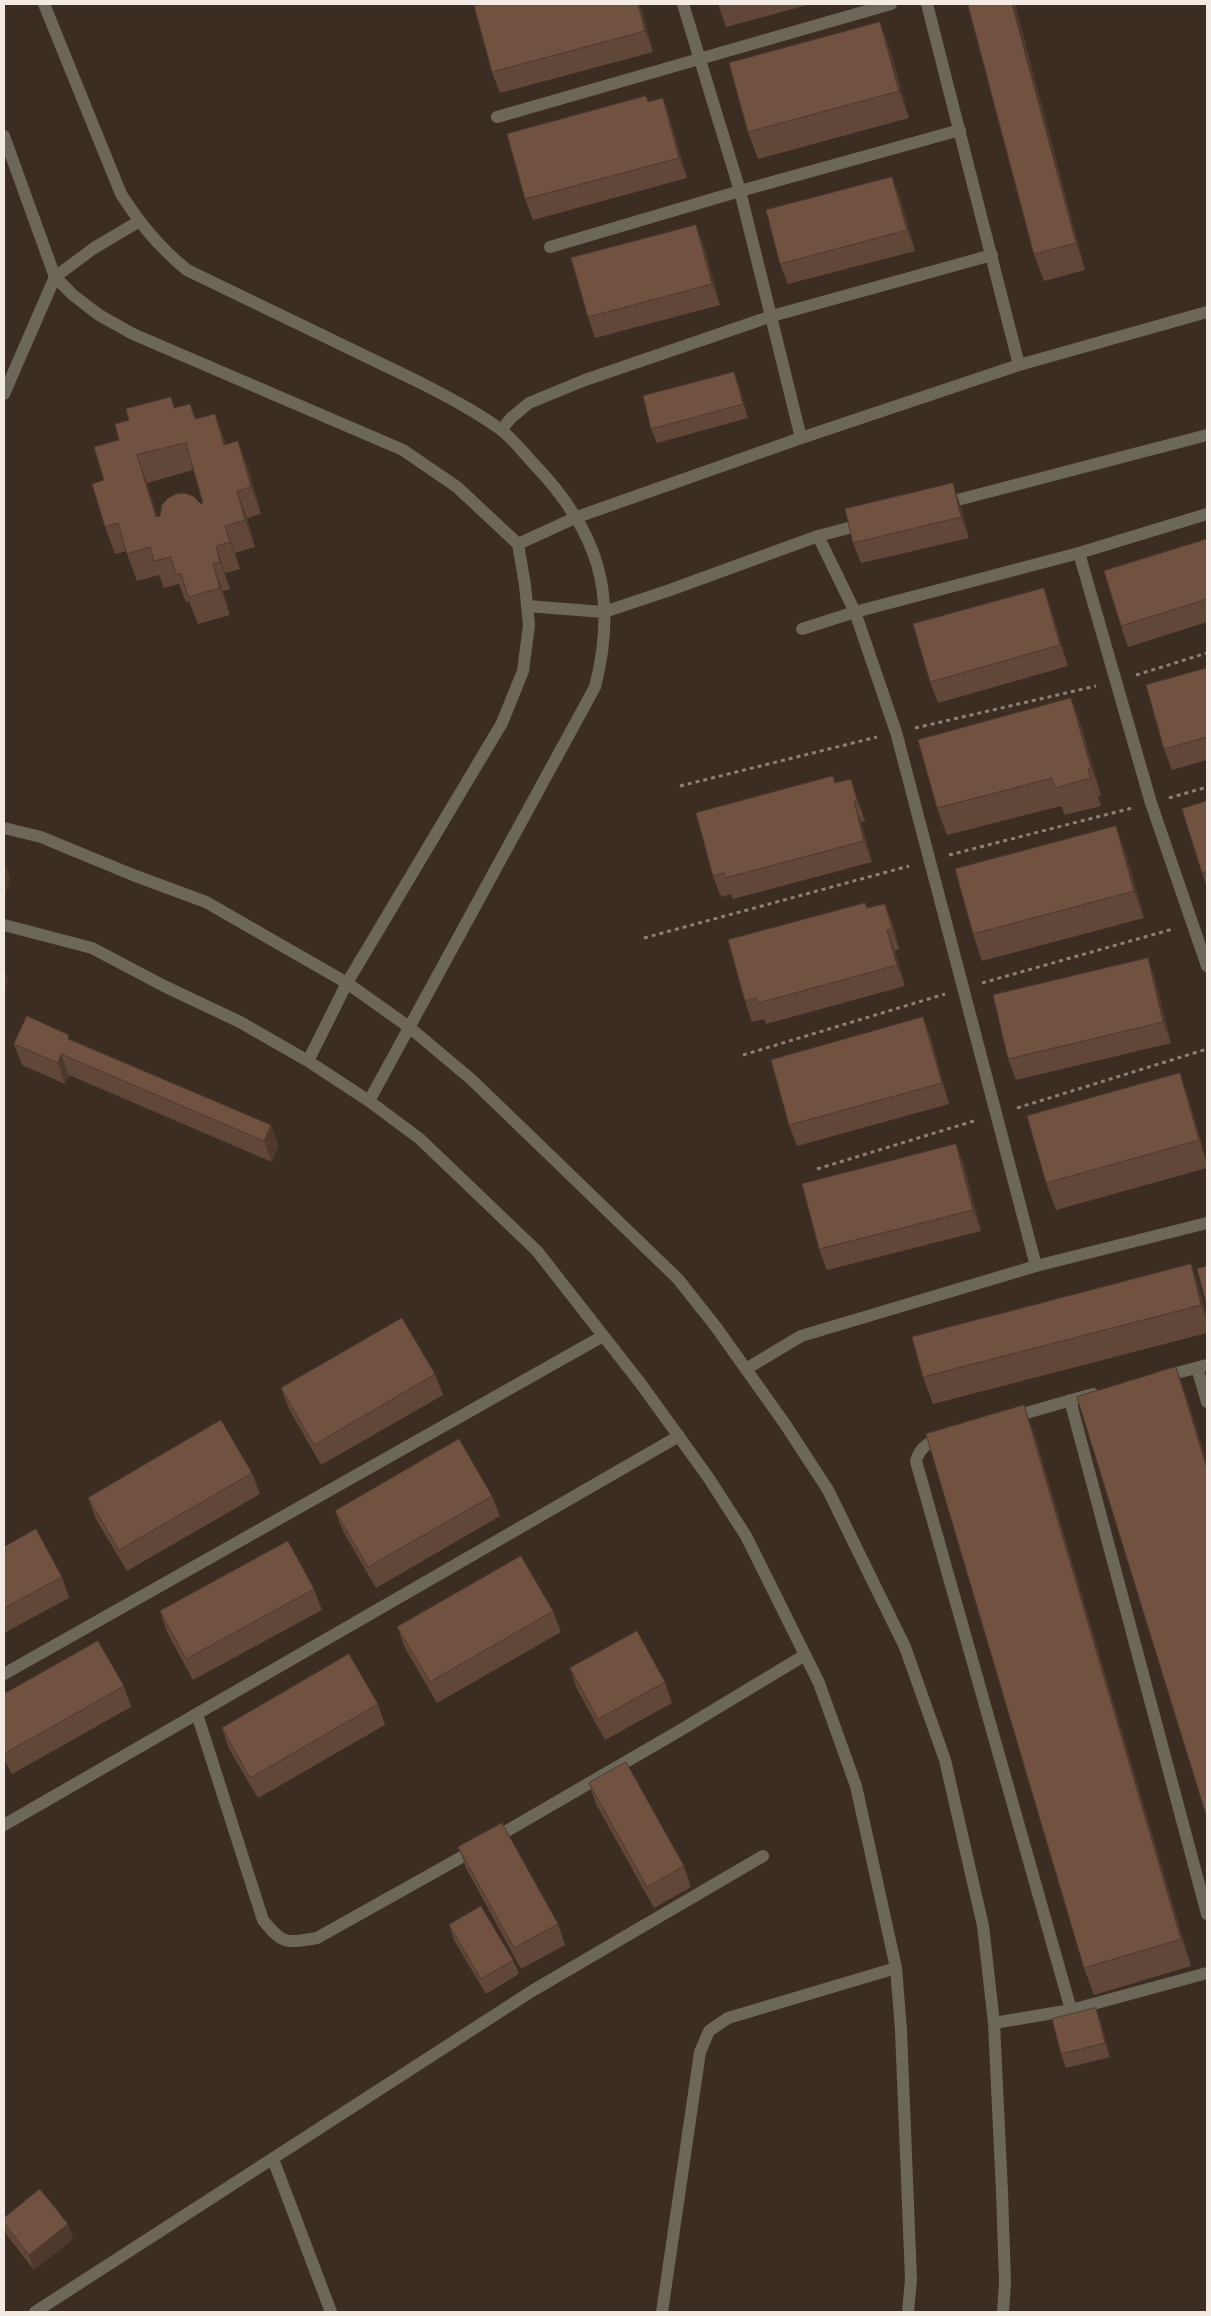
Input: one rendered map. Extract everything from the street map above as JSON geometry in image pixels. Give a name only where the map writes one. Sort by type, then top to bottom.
[{"type":"lane","points":[[44,4],[122,194],[138,222],[163,251],[187,270],[421,383],[459,403],[501,430],[542,473],[577,516],[592,547],[602,581],[604,612],[603,655],[595,687],[369,1101]]},
{"type":"lane","points":[[683,4],[740,191],[801,438]]},
{"type":"lane","points":[[496,117],[701,60],[891,4]]},
{"type":"lane","points":[[927,4],[1019,365]]},
{"type":"lane","points":[[550,247],[740,191],[960,130]]},
{"type":"lane","points":[[4,136],[55,277],[73,295],[99,314],[133,334],[403,450],[457,488],[518,544],[529,625],[523,670],[502,723],[347,983],[308,1061]]},
{"type":"lane","points":[[4,394],[55,277],[94,248],[138,222]]},
{"type":"lane","points":[[501,430],[511,418],[530,404],[550,393],[772,316],[992,255]]},
{"type":"lane","points":[[518,544],[577,516],[801,438],[1019,365],[1207,312]]},
{"type":"lane","points":[[932,506],[1207,435]]},
{"type":"lane","points":[[802,630],[855,612],[1079,553],[1207,514]]},
{"type":"lane","points":[[527,606],[604,612],[818,536],[875,521]]},
{"type":"lane","points":[[818,536],[855,612],[896,732],[1036,1266]]},
{"type":"lane","points":[[1079,553],[1151,803],[1207,966]]},
{"type":"lane","points":[[4,828],[40,837],[206,902],[347,983],[409,1027],[478,1086],[678,1279],[746,1368],[828,1490],[905,1647],[946,1760],[983,1926],[994,2023],[1003,2210],[1005,2282],[1003,2312]]},
{"type":"lane","points":[[4,925],[92,948],[164,986],[240,1022],[308,1061],[369,1101],[420,1139],[537,1251],[679,1436],[746,1536],[818,1683],[856,1786],[896,1968],[911,2279],[908,2312]]},
{"type":"lane","points":[[746,1368],[801,1336],[1036,1266],[1207,1223]]},
{"type":"lane","points":[[4,1674],[603,1336]]},
{"type":"lane","points":[[1152,1380],[1202,1367],[1207,1402]]},
{"type":"lane","points":[[997,1422],[1106,1391]]},
{"type":"lane","points":[[1070,1400],[1207,1914]]},
{"type":"lane","points":[[961,1432],[923,1446],[916,1460],[1071,2010]]},
{"type":"lane","points":[[4,1825],[679,1436]]},
{"type":"lane","points":[[197,1714],[263,1920],[278,1938],[293,1942],[317,1938],[654,1746],[805,1655]]},
{"type":"lane","points":[[35,2312],[532,1990],[764,1856]]},
{"type":"lane","points":[[662,2312],[700,2052],[709,2031],[728,2018],[896,1968]]},
{"type":"lane","points":[[994,2023],[1071,2010],[1207,1973]]},
{"type":"lane","points":[[273,2159],[331,2312]]},
{"type":"path","points":[[680,786],[896,732],[1116,681],[1207,653]]},
{"type":"building","points":[[483,4],[638,4],[645,31],[492,72],[474,6]]},
{"type":"building","points":[[968,4],[1012,4],[1076,243],[1034,254]]},
{"type":"building","points":[[880,22],[899,91],[748,132],[729,63]]},
{"type":"building","points":[[646,96],[648,102],[663,98],[679,158],[525,199],[507,134]]},
{"type":"building","points":[[892,177],[907,230],[780,264],[766,210]]},
{"type":"building","points":[[696,225],[712,284],[588,317],[571,258]]},
{"type":"building","points":[[734,372],[743,404],[651,429],[643,396]]},
{"type":"building","points":[[171,397],[174,408],[190,404],[195,419],[215,414],[224,445],[238,441],[251,487],[237,491],[245,520],[225,526],[230,542],[216,546],[220,562],[213,564],[220,588],[188,597],[181,573],[176,575],[171,557],[154,561],[150,547],[127,554],[118,523],[105,527],[92,484],[104,480],[94,447],[119,440],[115,424],[129,420],[126,409]],"holes":[[[186,443],[203,503],[201,504],[193,496],[184,493],[176,494],[168,498],[162,505],[160,516],[156,517],[137,455]]]},
{"type":"building","points":[[953,483],[961,517],[853,543],[845,509]]},
{"type":"building","points":[[1207,539],[1207,599],[1121,626],[1104,571]]},
{"type":"building","points":[[1044,588],[1060,645],[930,682],[913,624]]},
{"type":"building","points":[[1207,668],[1207,737],[1164,749],[1146,685]]},
{"type":"building","points":[[1071,698],[1091,768],[1088,769],[1091,778],[1055,788],[1052,778],[937,808],[918,740]]},
{"type":"building","points":[[833,776],[835,783],[851,779],[857,800],[854,801],[864,841],[725,878],[724,873],[713,876],[696,813]]},
{"type":"building","points":[[1207,801],[1207,871],[1202,873],[1182,809]]},
{"type":"building","points":[[1116,826],[1134,891],[973,934],[955,869]]},
{"type":"building","points":[[865,903],[867,908],[885,904],[892,928],[887,930],[897,965],[758,1003],[756,998],[745,1001],[728,940]]},
{"type":"building","points":[[1148,958],[1163,1022],[1008,1059],[993,995]]},
{"type":"building","points":[[27,1016],[69,1035],[68,1039],[271,1125],[264,1141],[61,1054],[58,1063],[14,1044]]},
{"type":"building","points":[[923,1017],[942,1083],[789,1125],[771,1060]]},
{"type":"building","points":[[1180,1073],[1199,1140],[1046,1183],[1027,1116]]},
{"type":"building","points":[[956,1144],[973,1210],[819,1249],[802,1184]]},
{"type":"building","points":[[1191,1264],[1201,1305],[923,1377],[912,1337]]},
{"type":"building","points":[[1207,1266],[1207,1306],[1197,1269]]},
{"type":"building","points":[[402,1318],[435,1374],[314,1445],[281,1388]]},
{"type":"building","points":[[1176,1367],[1207,1468],[1207,1818],[1077,1397]]},
{"type":"building","points":[[1024,1405],[1181,1939],[1084,1968],[926,1434]]},
{"type":"building","points":[[221,1420],[252,1473],[119,1550],[88,1498]]},
{"type":"building","points":[[459,1439],[492,1496],[368,1567],[335,1511]]},
{"type":"building","points":[[36,1529],[62,1577],[4,1608],[4,1547]]},
{"type":"building","points":[[288,1541],[314,1589],[186,1659],[160,1611]]},
{"type":"building","points":[[521,1556],[553,1611],[430,1682],[397,1627]]},
{"type":"building","points":[[637,1631],[665,1682],[598,1719],[570,1668]]},
{"type":"building","points":[[98,1641],[124,1686],[4,1754],[4,1694]]},
{"type":"building","points":[[349,1654],[378,1704],[250,1778],[222,1728]]},
{"type":"building","points":[[626,1762],[684,1866],[647,1887],[589,1783]]},
{"type":"building","points":[[502,1823],[558,1924],[514,1948],[458,1847]]},
{"type":"building","points":[[481,1906],[513,1960],[481,1979],[449,1925]]},
{"type":"building","points":[[1096,2008],[1105,2043],[1061,2054],[1052,2019]]},
{"type":"building","points":[[40,2189],[68,2224],[29,2255],[4,2223],[4,2218]]}]
